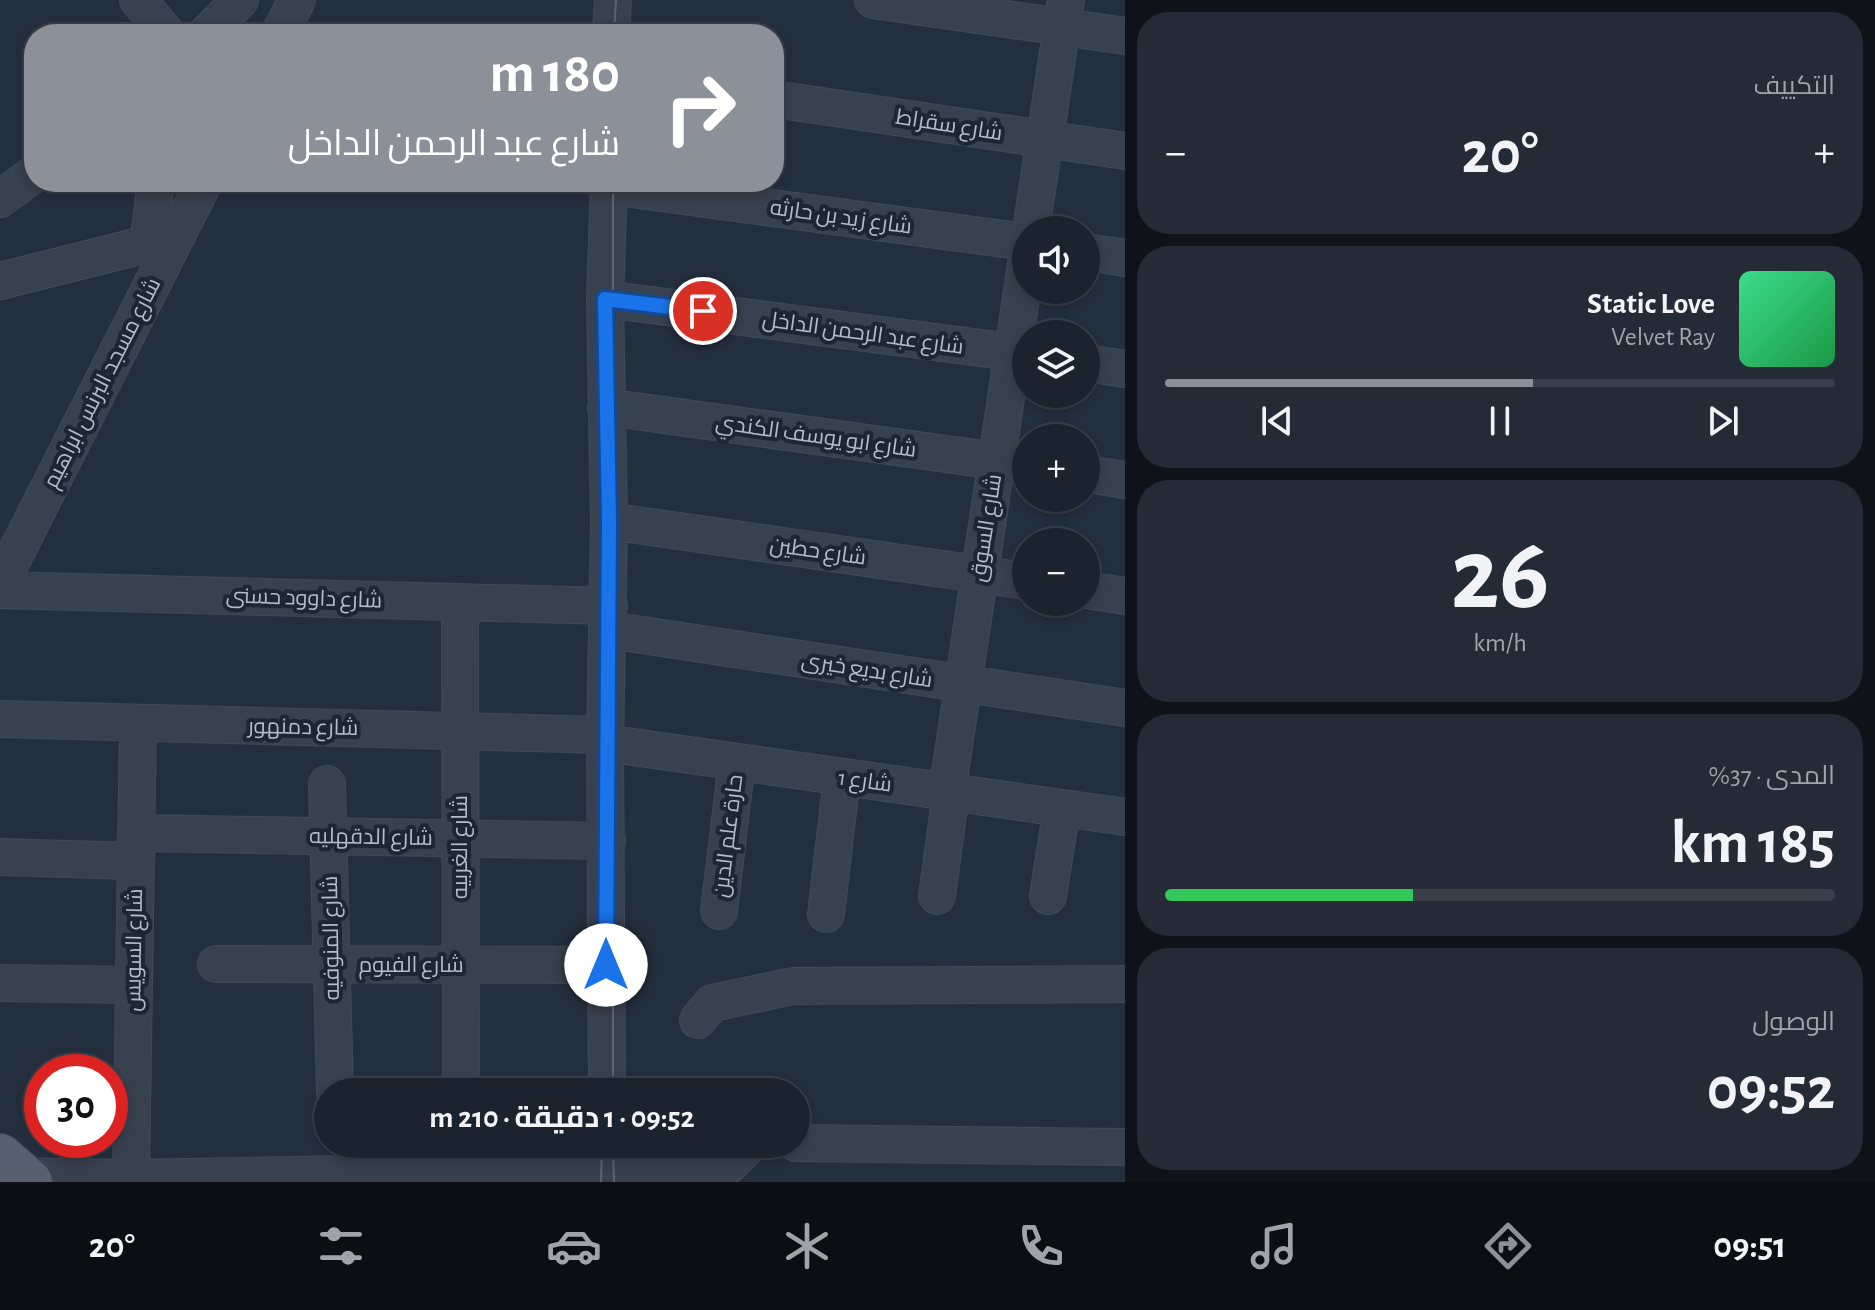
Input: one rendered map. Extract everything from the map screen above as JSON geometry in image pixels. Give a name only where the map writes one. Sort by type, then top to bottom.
[{"type":"street","points":[[138,0],[158,24]]},
{"type":"street","points":[[216,24],[240,0]]},
{"type":"street","points":[[284,24],[297,0]]},
{"type":"street","points":[[612,24],[613,0]]},
{"type":"street","points":[[873,0],[1064,13],[1125,36]]},
{"type":"street","points":[[1033,216],[1064,13]]},
{"type":"street","name":"شارع سقراط","points":[[784,101],[1125,151]]},
{"type":"street","points":[[0,199],[24,181]]},
{"type":"street","points":[[0,281],[162,240],[157,192]]},
{"type":"street","name":"شارع مسجد البرنس ابراهيم","points":[[0,587],[162,240],[197,192]]},
{"type":"street","points":[[607,1078],[609,521],[605,299],[609,192]]},
{"type":"street","name":"شارع زيد بن حارثه","points":[[667,192],[1012,240]]},
{"type":"street","points":[[1100,254],[1125,258]]},
{"type":"street","name":"شارع عبد الرحمن الداخل","points":[[605,299],[1012,352]]},
{"type":"street","points":[[1100,365],[1125,369]]},
{"type":"street","name":"شارع ابو يوسف الكندي","points":[[606,407],[1011,463]]},
{"type":"street","name":"شارع السوق","points":[[937,896],[979,574],[1011,463],[1015,408]]},
{"type":"street","points":[[1100,476],[1125,480]]},
{"type":"street","name":"شارع حطين","points":[[609,521],[1012,579]]},
{"type":"street","name":"شارع داوود حسنى","points":[[0,587],[460,603],[609,618]]},
{"type":"street","points":[[1100,592],[1125,596]]},
{"type":"street","name":"شارع الغربيه","points":[[460,603],[461,1078]]},
{"type":"street","name":"شارع بديع خيرى","points":[[609,618],[963,685],[1125,708]]},
{"type":"street","name":"شارع دمنهور","points":[[0,719],[460,730],[606,739]]},
{"type":"street","name":"شارع السويس","points":[[131,1178],[138,723]]},
{"type":"street","name":"شارع 1","points":[[606,739],[737,762],[1125,817]]},
{"type":"street","name":"حارة علم الدين","points":[[719,911],[737,762]]},
{"type":"street","points":[[826,914],[842,777]]},
{"type":"street","name":"شارع المنوفيه","points":[[327,784],[335,1078]]},
{"type":"street","points":[[1048,896],[1062,808]]},
{"type":"street","name":"شارع الدقهليه","points":[[0,857],[329,836],[607,841]]},
{"type":"street","name":"شارع الفيوم","points":[[216,964],[606,965]]},
{"type":"street","points":[[0,983],[134,985]]},
{"type":"street","points":[[698,1020],[712,1003],[793,986],[1125,984]]},
{"type":"street","points":[[810,1143],[1125,1147]]},
{"type":"street","points":[[13,1172],[131,1178],[253,1179],[337,1167],[421,1178],[461,1158],[507,1177],[609,1166],[729,1165],[736,1158]]},
{"type":"tram line","points":[[615,24],[616,0]]},
{"type":"tram line","points":[[613,192],[613,1078]]},
{"type":"tram line","points":[[601,1182],[602,1158]]},
{"type":"tram line","points":[[613,1158],[614,1182]]},
{"type":"route","points":[[606,965],[605,743],[609,521],[605,299],[703,311]]}]
